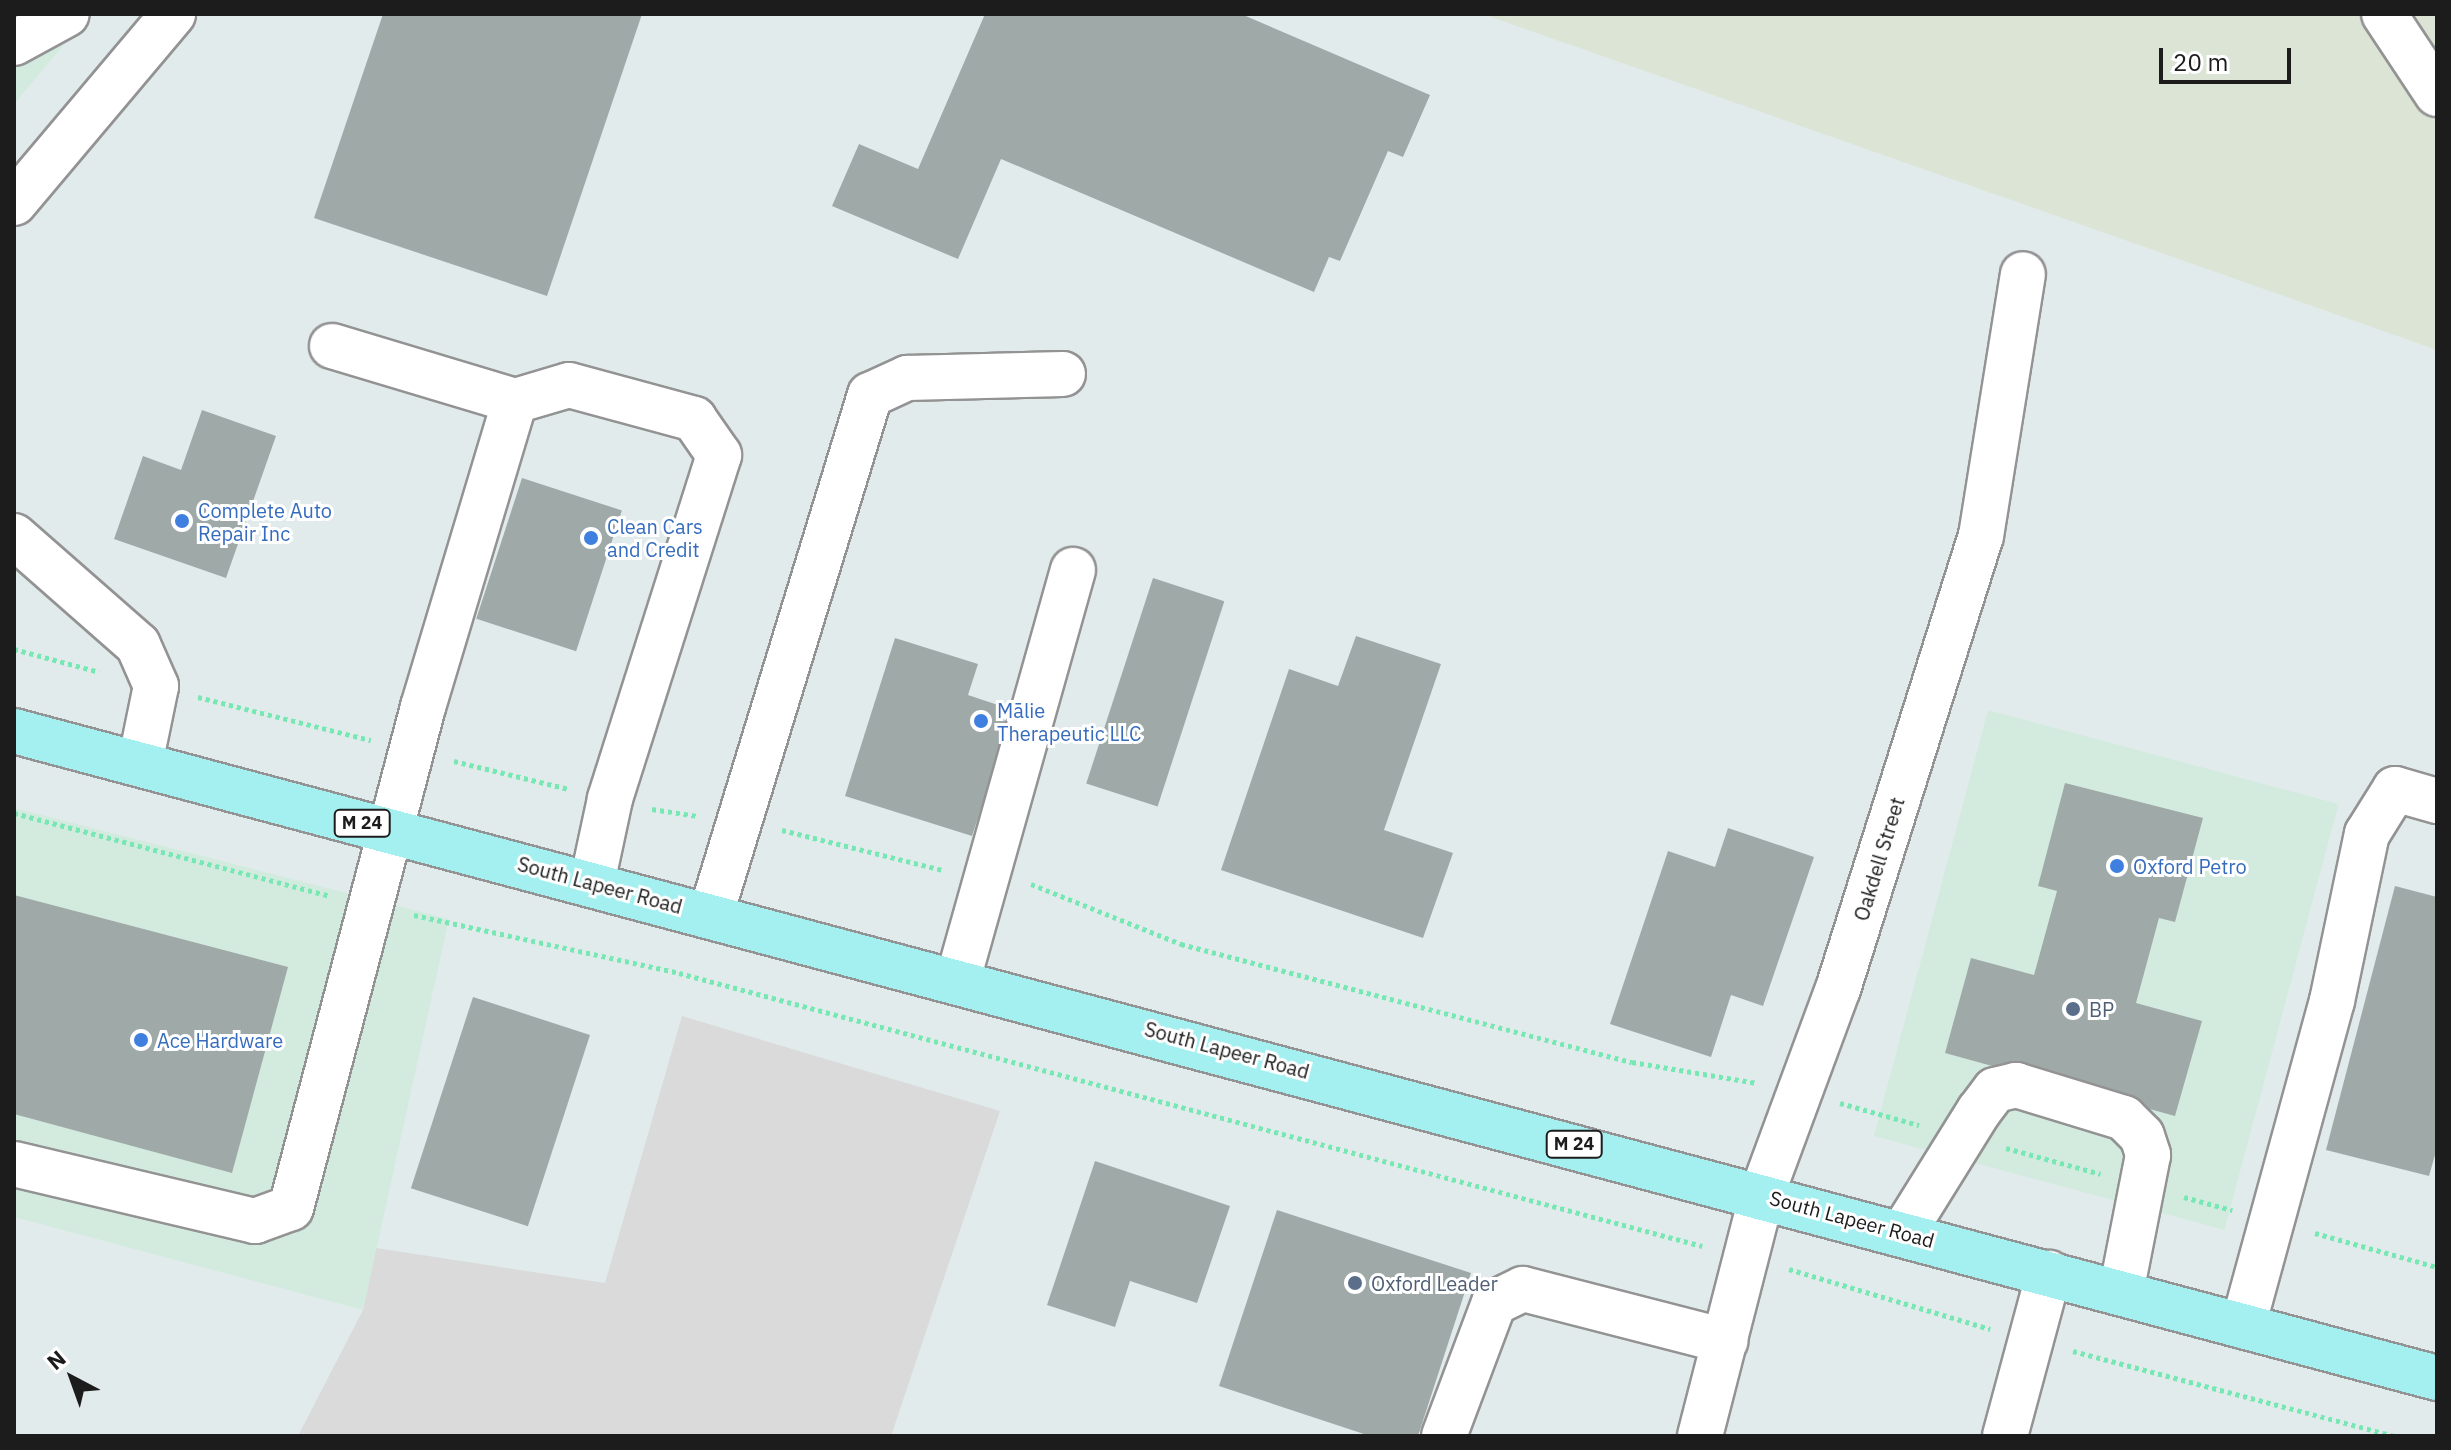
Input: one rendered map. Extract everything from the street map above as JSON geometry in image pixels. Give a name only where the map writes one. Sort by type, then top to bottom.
[{"type":"main road","name":"South Lapeer Road","points":[[14,731],[958,979],[2437,1378]]},
{"type":"street","points":[[14,43],[67,14]]},
{"type":"street","points":[[14,203],[173,14]]},
{"type":"street","points":[[2384,14],[2437,94]]},
{"type":"street","name":"Oakdell Street","points":[[1700,1436],[1762,1194],[1800,1093],[1981,536],[2023,274]]},
{"type":"street","points":[[332,346],[515,401],[569,385],[694,419],[719,455],[610,799],[592,883]]},
{"type":"street","points":[[711,914],[870,395],[907,378],[1063,374]]},
{"type":"street","points":[[14,1164],[255,1221],[291,1208],[394,831],[413,750],[515,401]]},
{"type":"street","points":[[14,536],[138,645],[156,686],[140,764]]},
{"type":"street","points":[[958,979],[1073,570]]},
{"type":"street","points":[[2243,1326],[2332,1001],[2367,834],[2395,789],[2437,801]]},
{"type":"street","points":[[1903,1233],[1961,1136],[1995,1090],[2016,1085],[2124,1118],[2148,1155],[2121,1292]]},
{"type":"street","points":[[2005,1436],[2049,1273]]},
{"type":"street","points":[[1444,1436],[1494,1303],[1523,1289],[1725,1341]]},
{"type":"path","points":[[14,649],[610,799],[737,823],[937,871],[988,873],[1055,890],[1181,944],[1632,1062],[1800,1093],[2437,1267]]},
{"type":"path","points":[[14,813],[373,906],[679,973],[1746,1258],[2031,1340],[2395,1436]]},
{"type":"shaded area","points":[[14,14],[90,14],[14,104]]},
{"type":"shaded area","points":[[1483,14],[2437,14],[2437,350]]},
{"type":"shaded area","points":[[1988,710],[2339,804],[2224,1230],[1874,1136]]},
{"type":"shaded area","points":[[14,808],[449,919],[363,1310],[14,1217]]},
{"type":"shaded area","points":[[682,1016],[1000,1111],[891,1436],[298,1436],[363,1310],[376,1248],[605,1283]]},
{"type":"building","points":[[383,14],[642,14],[547,296],[314,218]]},
{"type":"building","points":[[985,14],[1241,14],[1430,95],[1403,157],[1388,151],[1340,261],[1329,257],[1314,292],[1001,159],[958,259],[832,206],[859,144],[918,169]]},
{"type":"building","points":[[202,410],[276,436],[226,578],[114,539],[143,456],[181,470]]},
{"type":"building","points":[[522,478],[622,510],[576,651],[476,619]]},
{"type":"building","points":[[1153,578],[1224,601],[1158,807],[1086,783]]},
{"type":"building","points":[[1356,636],[1441,664],[1384,830],[1453,853],[1423,938],[1221,870],[1289,669],[1338,686]]},
{"type":"building","points":[[895,638],[978,664],[968,695],[1013,710],[972,836],[845,796]]},
{"type":"building","points":[[2065,783],[2203,818],[2175,922],[2159,918],[2136,1003],[2202,1021],[2175,1116],[1945,1053],[1971,958],[2034,975],[2057,891],[2038,886]]},
{"type":"building","points":[[1728,828],[1814,857],[1763,1006],[1731,995],[1711,1057],[1610,1024],[1668,851],[1715,867]]},
{"type":"building","points":[[2395,886],[2437,897],[2437,1148],[2429,1176],[2326,1150]]},
{"type":"building","name":"Ace Hardware","points":[[14,895],[288,967],[232,1173],[14,1114]]},
{"type":"building","points":[[473,997],[590,1035],[528,1226],[411,1188]]},
{"type":"building","points":[[1095,1161],[1230,1206],[1197,1303],[1130,1281],[1115,1327],[1047,1305]]},
{"type":"building","points":[[1277,1210],[1471,1273],[1418,1436],[1370,1436],[1219,1386]]},
{"type":"place","name":"Complete Auto Repair Inc","points":[[182,521]]},
{"type":"place","name":"Clean Cars and Credit","points":[[591,538]]},
{"type":"place","name":"Mālie Therapeutic LLC","points":[[981,721]]},
{"type":"place","name":"Oxford Petro","points":[[2117,866]]},
{"type":"place","name":"BP","points":[[2073,1009]]},
{"type":"place","name":"Ace Hardware","points":[[141,1040]]},
{"type":"place","name":"Oxford Leader","points":[[1355,1283]]}]
